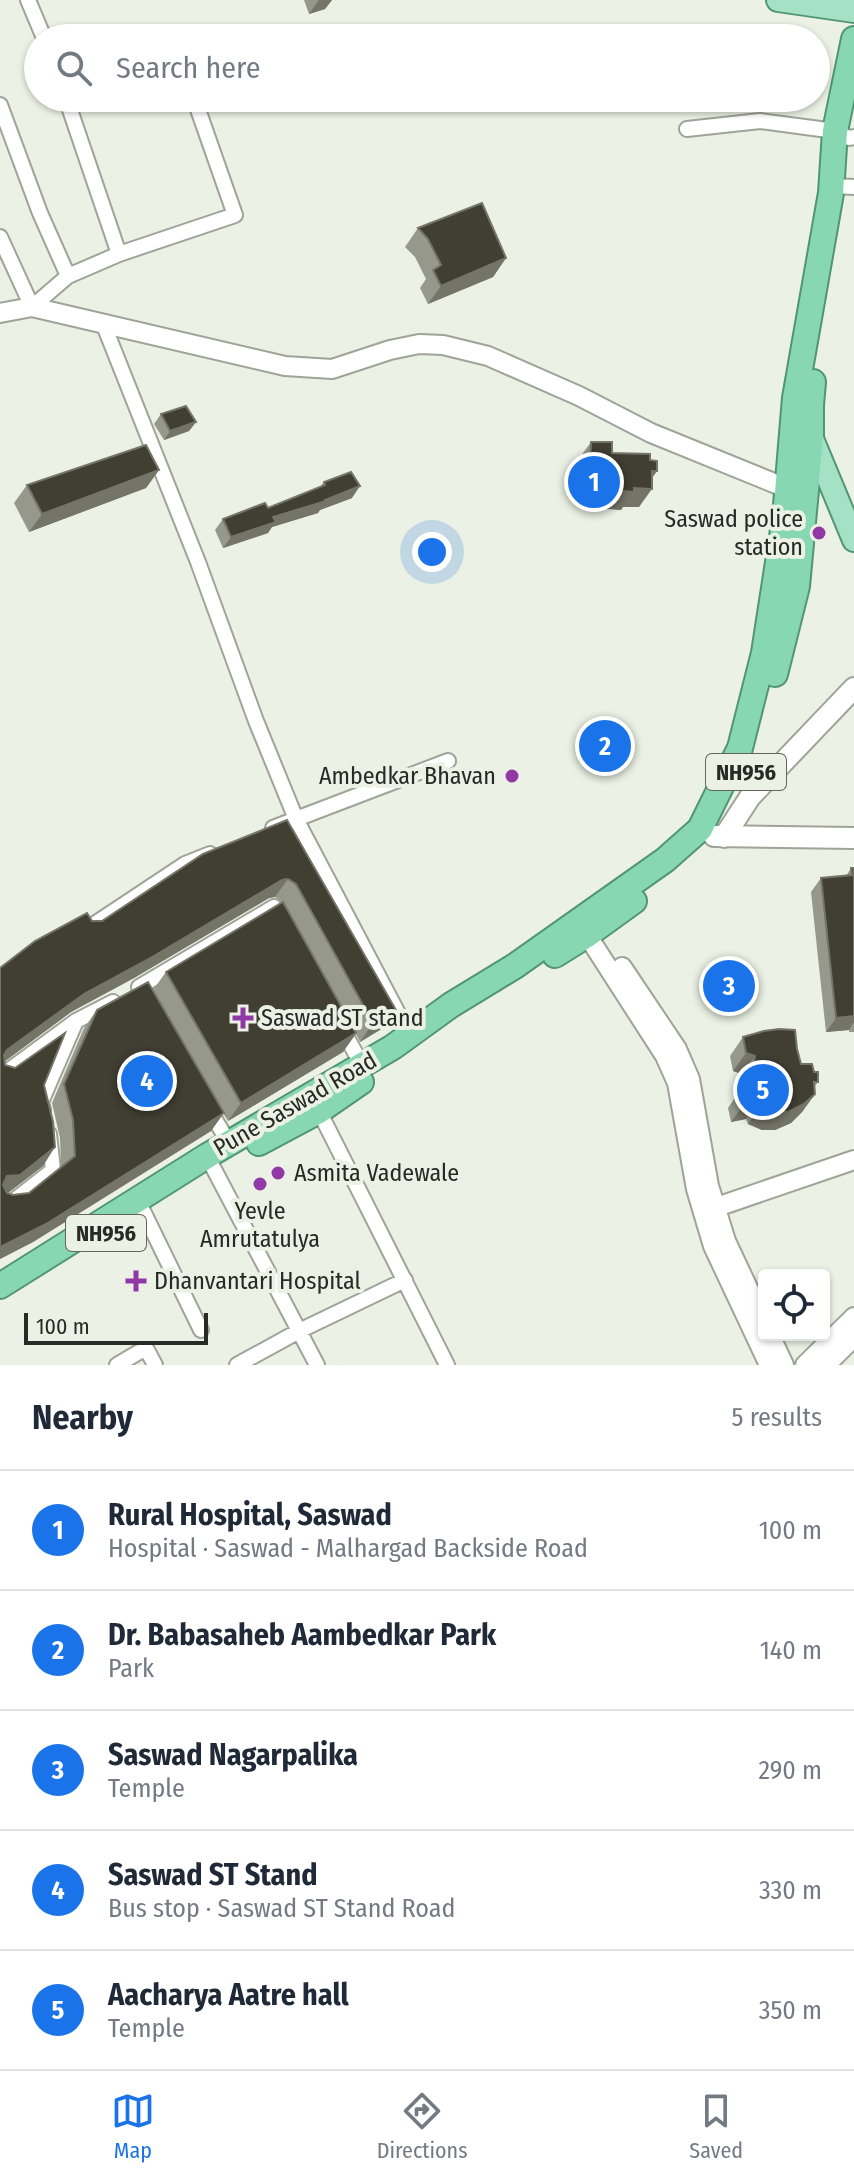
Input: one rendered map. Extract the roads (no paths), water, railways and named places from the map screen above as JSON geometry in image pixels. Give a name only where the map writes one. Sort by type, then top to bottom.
[{"type":"highway","name":"NH956","points":[[712,834],[754,757],[797,586],[796,492],[802,395],[814,376],[847,183],[846,135],[854,39]]},
{"type":"highway","name":"NH956","points":[[846,135],[854,111]]},
{"type":"highway","name":"NH956","points":[[712,834],[740,748],[764,653],[785,517],[796,492],[811,437],[802,395]]},
{"type":"highway","points":[[588,925],[665,860],[712,834]]},
{"type":"highway","name":"NH956","points":[[210,1162],[319,1111],[412,1040],[476,1002],[588,925]]},
{"type":"highway","name":"Pune Saswad Road","points":[[0,1299],[143,1211],[210,1162],[229,1143],[362,1065],[412,1040]]},
{"type":"highway","name":"Pune Saswad Road","points":[[0,1286],[210,1162]]},
{"type":"main road","points":[[778,0],[854,11]]},
{"type":"main road","points":[[802,395],[854,510]]},
{"type":"main road","points":[[811,437],[854,540]]},
{"type":"main road","points":[[781,771],[854,688]]},
{"type":"main road","points":[[712,834],[743,810],[750,797],[854,705]]},
{"type":"main road","points":[[712,834],[854,838]]},
{"type":"street","points":[[28,0],[38,24]]},
{"type":"street","points":[[0,105],[40,213],[68,276]]},
{"type":"street","points":[[71,112],[119,254]]},
{"type":"street","points":[[32,307],[68,276],[119,254],[235,215],[199,112]]},
{"type":"street","points":[[687,129],[760,121],[846,135]]},
{"type":"street","points":[[0,237],[32,307]]},
{"type":"street","points":[[0,313],[32,307],[285,366],[332,369],[390,350],[419,344],[443,345],[488,356],[579,396],[651,433],[796,492]]},
{"type":"street","points":[[103,323],[296,819],[412,1040]]},
{"type":"street","points":[[254,836],[448,761]]},
{"type":"street","points":[[84,931],[185,864],[226,847]]},
{"type":"street","points":[[0,1077],[76,1021],[143,994],[274,907],[289,934]]},
{"type":"street","points":[[588,925],[677,1049],[709,1186],[713,1246],[769,1365]]},
{"type":"street","points":[[334,1014],[362,1065]]},
{"type":"street","points":[[0,1203],[11,1203],[53,1170],[50,1139],[41,1102],[76,1021]]},
{"type":"street","points":[[199,1093],[229,1143]]},
{"type":"street","points":[[319,1111],[447,1365]]},
{"type":"street","points":[[709,1210],[854,1160]]},
{"type":"street","points":[[210,1162],[317,1365]]},
{"type":"street","points":[[709,1210],[758,1309]]},
{"type":"street","points":[[143,1211],[201,1330]]},
{"type":"street","points":[[237,1365],[405,1280]]},
{"type":"street","points":[[805,1365],[854,1317]]},
{"type":"street","points":[[826,1365],[854,1337]]},
{"type":"street","points":[[773,1341],[784,1365]]},
{"type":"street","points":[[117,1365],[147,1350],[155,1365]]},
{"type":"place","name":"Rural Hospital, Saswad","points":[[594,482]]},
{"type":"place","name":"Saswad police station","points":[[819,533]]},
{"type":"place","name":"Dr. Babasaheb Aambedkar Park","points":[[605,746]]},
{"type":"place","name":"Ambedkar Bhavan","points":[[512,776]]},
{"type":"place","name":"Saswad Nagarpalika","points":[[729,986]]},
{"type":"place","name":"Saswad ST stand","points":[[243,1018]]},
{"type":"place","name":"Saswad ST Stand","points":[[147,1081]]},
{"type":"place","name":"Aacharya Aatre hall","points":[[763,1090]]},
{"type":"place","name":"Asmita Vadewale","points":[[278,1173]]},
{"type":"place","name":"Yevle Amrutatulya","points":[[260,1184]]},
{"type":"place","name":"Dhanvantari Hospital","points":[[136,1281]]}]
